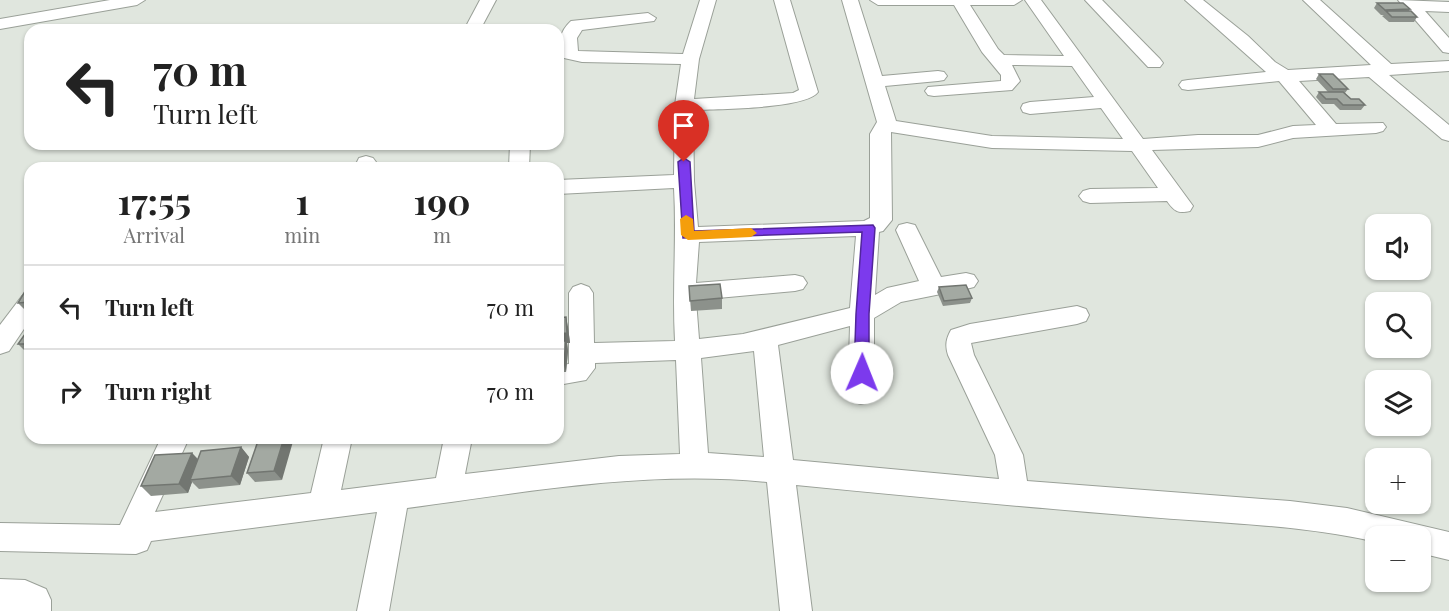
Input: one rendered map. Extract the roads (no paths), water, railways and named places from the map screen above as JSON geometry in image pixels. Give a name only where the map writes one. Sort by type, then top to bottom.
[{"type":"street","points":[[0,24],[137,0]]},
{"type":"street","points":[[475,24],[489,0]]},
{"type":"street","points":[[695,465],[684,292],[688,235],[684,181],[684,105],[690,59],[708,0]]},
{"type":"street","points":[[684,105],[797,98],[809,92],[782,0]]},
{"type":"street","points":[[688,235],[868,228],[875,226],[881,220],[880,134],[887,122],[850,0]]},
{"type":"street","points":[[878,0],[1014,0]]},
{"type":"street","points":[[1033,0],[1178,200],[1090,196]]},
{"type":"street","points":[[1093,0],[1154,63]]},
{"type":"street","points":[[1193,0],[1235,34],[1269,66],[1284,75],[1331,130]]},
{"type":"street","points":[[1311,0],[1379,70],[1449,135]]},
{"type":"street","points":[[875,82],[1006,86],[1011,81],[1010,75],[1000,60],[991,52],[960,1]]},
{"type":"street","points":[[1409,3],[1449,7]]},
{"type":"street","points":[[1409,3],[1448,46]]},
{"type":"street","points":[[648,18],[577,25],[569,32],[568,50],[570,54],[582,57],[690,59]]},
{"type":"street","points":[[1000,60],[1077,61]]},
{"type":"street","points":[[1188,85],[1284,75],[1449,66]]},
{"type":"street","points":[[1030,108],[1106,102]]},
{"type":"street","points":[[885,125],[992,142],[1138,145],[1198,141],[1258,141],[1285,133],[1376,127]]},
{"type":"street","points":[[564,187],[684,181]]},
{"type":"street","points":[[861,393],[862,314],[868,228]]},
{"type":"street","points":[[907,230],[934,287]]},
{"type":"street","points":[[582,353],[689,350],[734,346],[862,314],[896,294],[966,281]]},
{"type":"street","points":[[684,292],[795,284]]},
{"type":"street","points":[[564,374],[576,373],[582,368],[581,293]]},
{"type":"street","points":[[1013,493],[1009,455],[961,355],[958,346],[960,337],[970,333],[1077,315]]},
{"type":"street","points":[[0,344],[22,323]]},
{"type":"street","points":[[765,339],[796,611]]},
{"type":"street","points":[[0,537],[136,540],[132,530],[172,444]]},
{"type":"street","points":[[323,505],[337,444]]},
{"type":"street","points":[[448,490],[457,444]]},
{"type":"street","points":[[132,530],[619,468],[695,465],[1290,515],[1347,522],[1432,539]]},
{"type":"street","points":[[373,611],[394,497]]},
{"type":"street","points":[[0,595],[25,596],[35,600],[35,611]]}]
